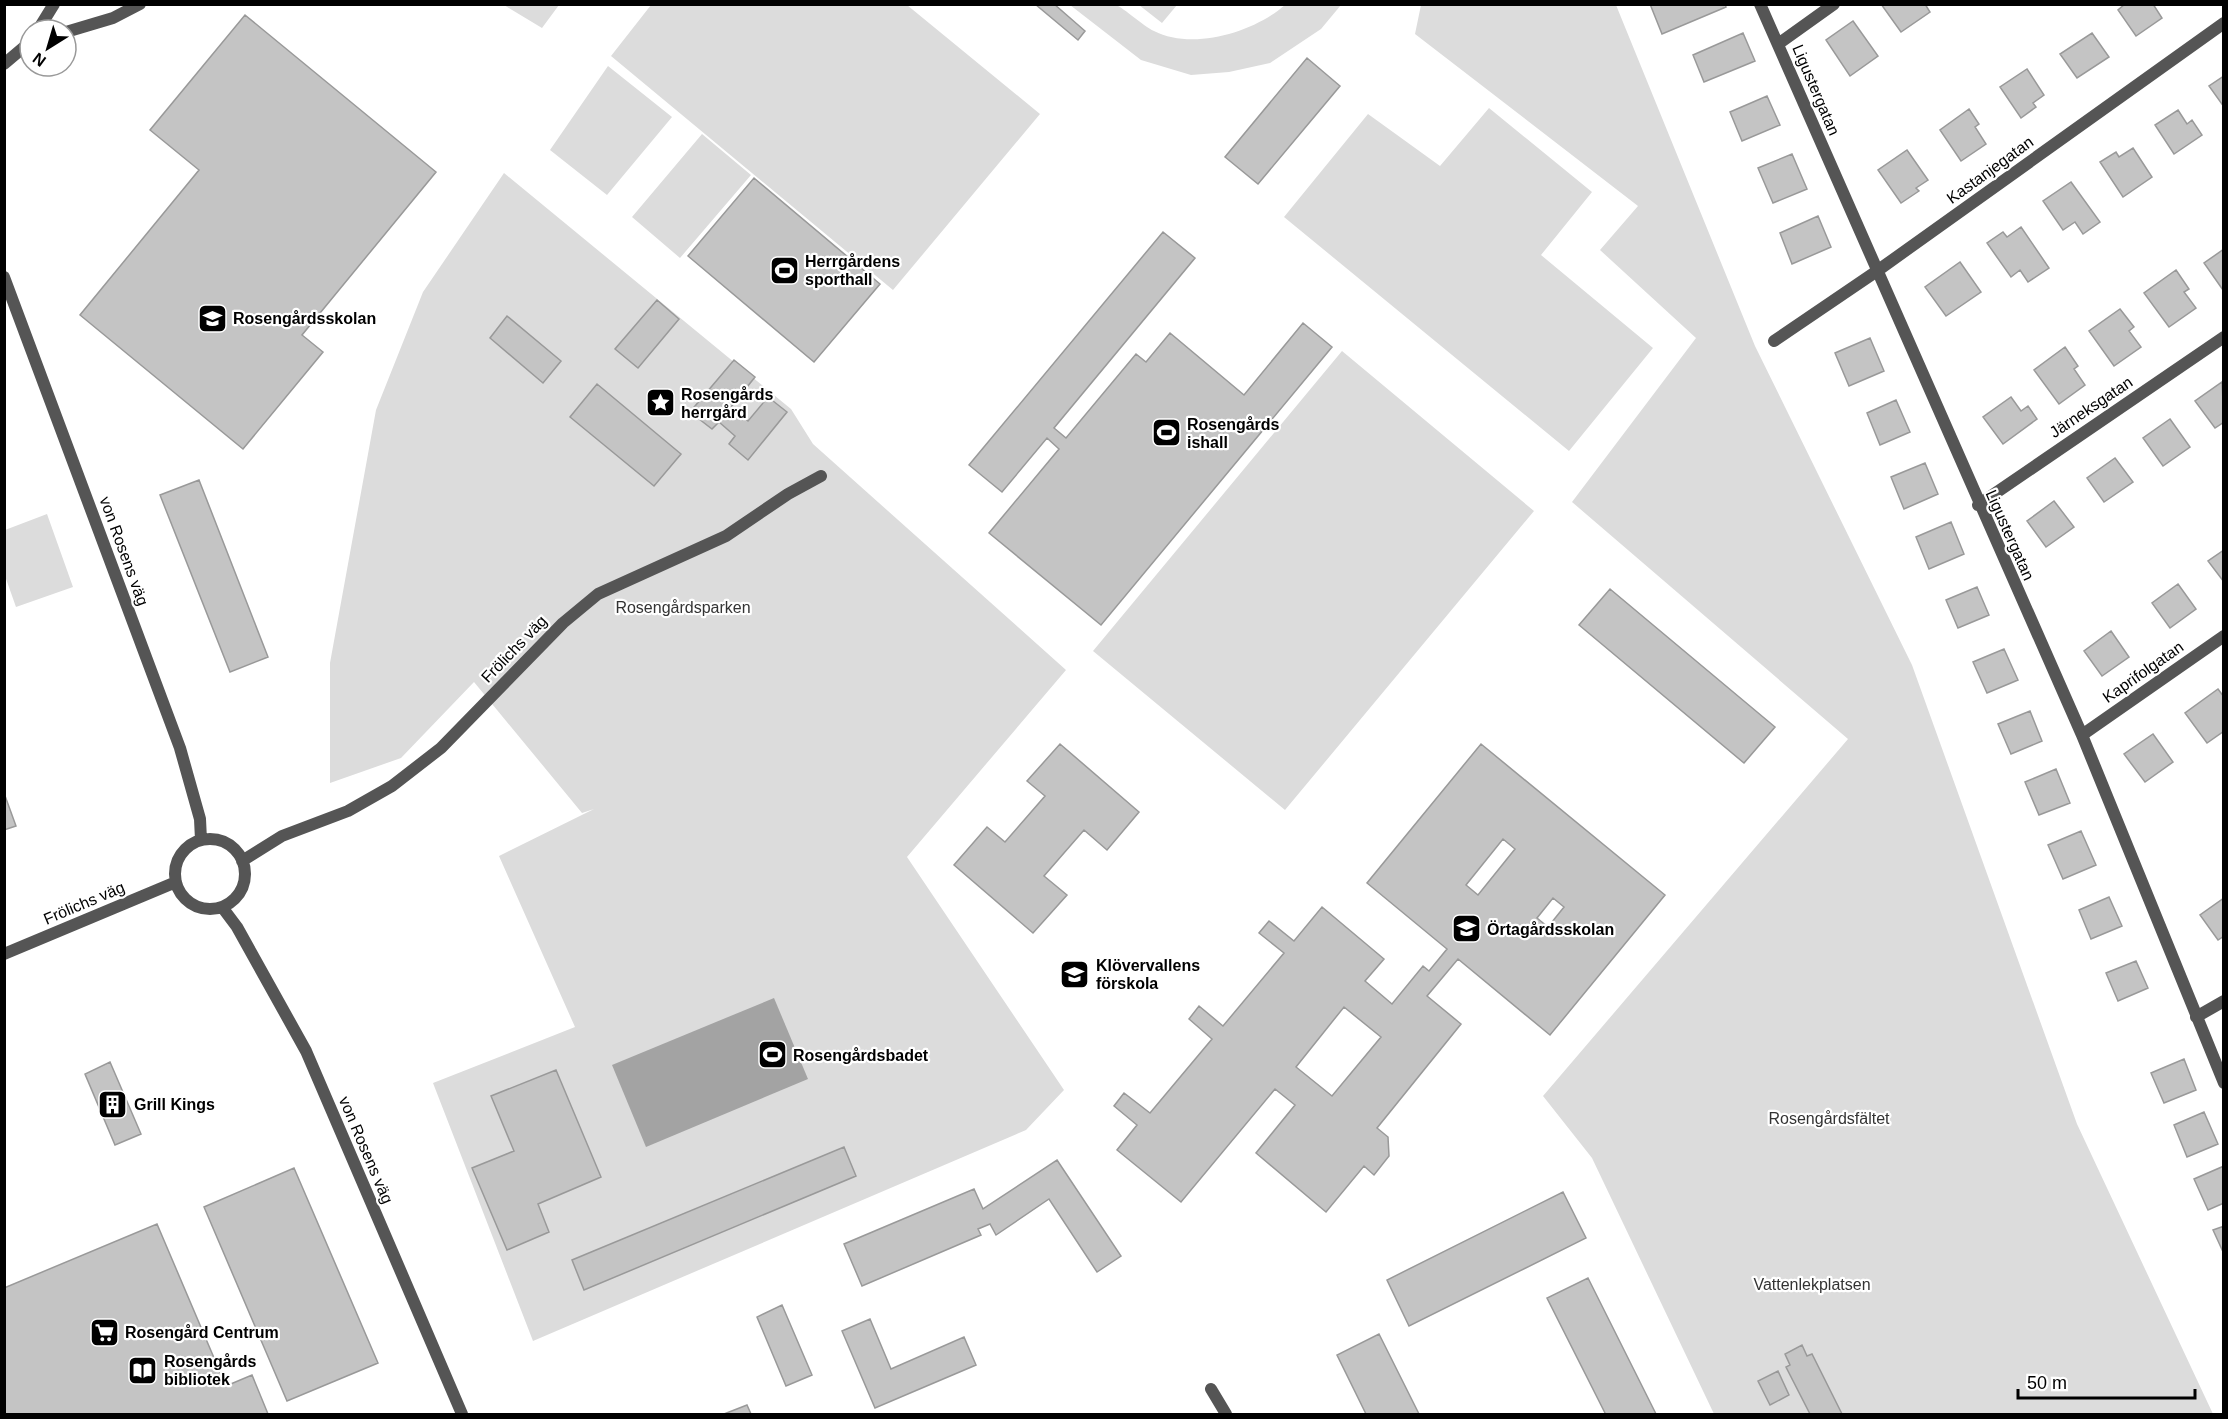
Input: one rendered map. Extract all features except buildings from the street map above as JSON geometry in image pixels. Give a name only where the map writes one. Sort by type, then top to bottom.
[{"type":"street","points":[[45,18],[54,4]]},
{"type":"street","points":[[78,28],[113,18],[140,4]]},
{"type":"street","name":"Ligustergatan","points":[[1760,4],[1978,505],[2082,735],[2223,1083]]},
{"type":"street","points":[[1778,44],[1834,4]]},
{"type":"street","name":"Kastanjegatan","points":[[1774,341],[1877,271],[2223,23]]},
{"type":"street","points":[[4,64],[18,52]]},
{"type":"street","name":"von Rosens väg","points":[[4,277],[180,748],[200,819],[201,840]]},
{"type":"street","name":"Järneksgatan","points":[[1978,505],[2223,337]]},
{"type":"street","name":"Frölichs väg","points":[[243,861],[282,836],[348,811],[392,786],[441,748],[563,623],[598,594],[726,536],[788,494],[821,476]]},
{"type":"street","name":"Kaprifolgatan","points":[[2082,735],[2223,636]]},
{"type":"street","points":[[214,839],[236,850],[243,861],[244,883],[239,893],[222,907],[198,907],[180,893],[175,868],[180,856],[189,846],[201,840],[214,839]]},
{"type":"street","name":"Frölichs väg","points":[[4,954],[176,882]]},
{"type":"street","name":"von Rosens väg","points":[[222,907],[237,927],[306,1051],[462,1414]]},
{"type":"street","points":[[2196,1017],[2223,1001]]},
{"type":"street","points":[[1211,1389],[1226,1414]]},
{"type":"green space","points":[[1100,3],[1116,5],[1154,31],[1170,37],[1204,39],[1223,36],[1257,23],[1285,5],[1341,5],[1321,29],[1270,63],[1229,72],[1191,75],[1141,60],[1070,5]]},
{"type":"green space","points":[[504,5],[559,5],[542,28]]},
{"type":"green space","points":[[651,5],[907,5],[1040,114],[893,290],[611,56]]},
{"type":"green space","points":[[1139,5],[1177,5],[1162,23]]},
{"type":"green space","name":"Rosengårdsfältet","points":[[1421,5],[1616,5],[1755,346],[1912,665],[2077,1124],[2213,1414],[1714,1414],[1592,1158],[1543,1096],[1848,739],[1572,502],[1696,338],[1600,250],[1638,206],[1415,34]]},
{"type":"green space","points":[[608,66],[672,117],[607,195],[550,150]]},
{"type":"green space","points":[[1489,108],[1592,192],[1541,255],[1653,348],[1569,451],[1284,217],[1368,114],[1440,166]]},
{"type":"green space","points":[[702,134],[751,175],[680,258],[632,217]]},
{"type":"green space","name":"Rosengårdsparken","points":[[504,173],[791,409],[813,444],[1066,670],[907,857],[1064,1090],[1026,1130],[533,1341],[433,1083],[575,1027],[499,856],[594,809],[582,813],[474,682],[401,758],[330,783],[330,663],[376,410],[423,292]]},
{"type":"green space","points":[[1342,351],[1534,511],[1285,810],[1093,651]]},
{"type":"green space","points":[[47,514],[73,587],[16,607],[5,576],[5,530]]},
{"type":"shaded area","points":[[774,998],[808,1079],[646,1147],[612,1065]]},
{"type":"place","name":"Herrgårdens sporthall","points":[[784,270]]},
{"type":"place","name":"Rosengårdsskolan","points":[[212,318]]},
{"type":"place","name":"Rosengårds herrgård","points":[[660,403]]},
{"type":"place","name":"Rosengårds ishall","points":[[1166,433]]},
{"type":"place","name":"Örtagårdsskolan","points":[[1466,929]]},
{"type":"place","name":"Klövervallens förskola","points":[[1075,974]]},
{"type":"place","name":"Rosengårdsbadet","points":[[772,1055]]},
{"type":"place","name":"Grill Kings","points":[[113,1104]]},
{"type":"place","name":"Rosengård Centrum","points":[[104,1332]]},
{"type":"place","name":"Rosengårds bibliotek","points":[[143,1370]]},
{"type":"park label","name":"Vattenlekplatsen","points":[[1812,1284]]}]
